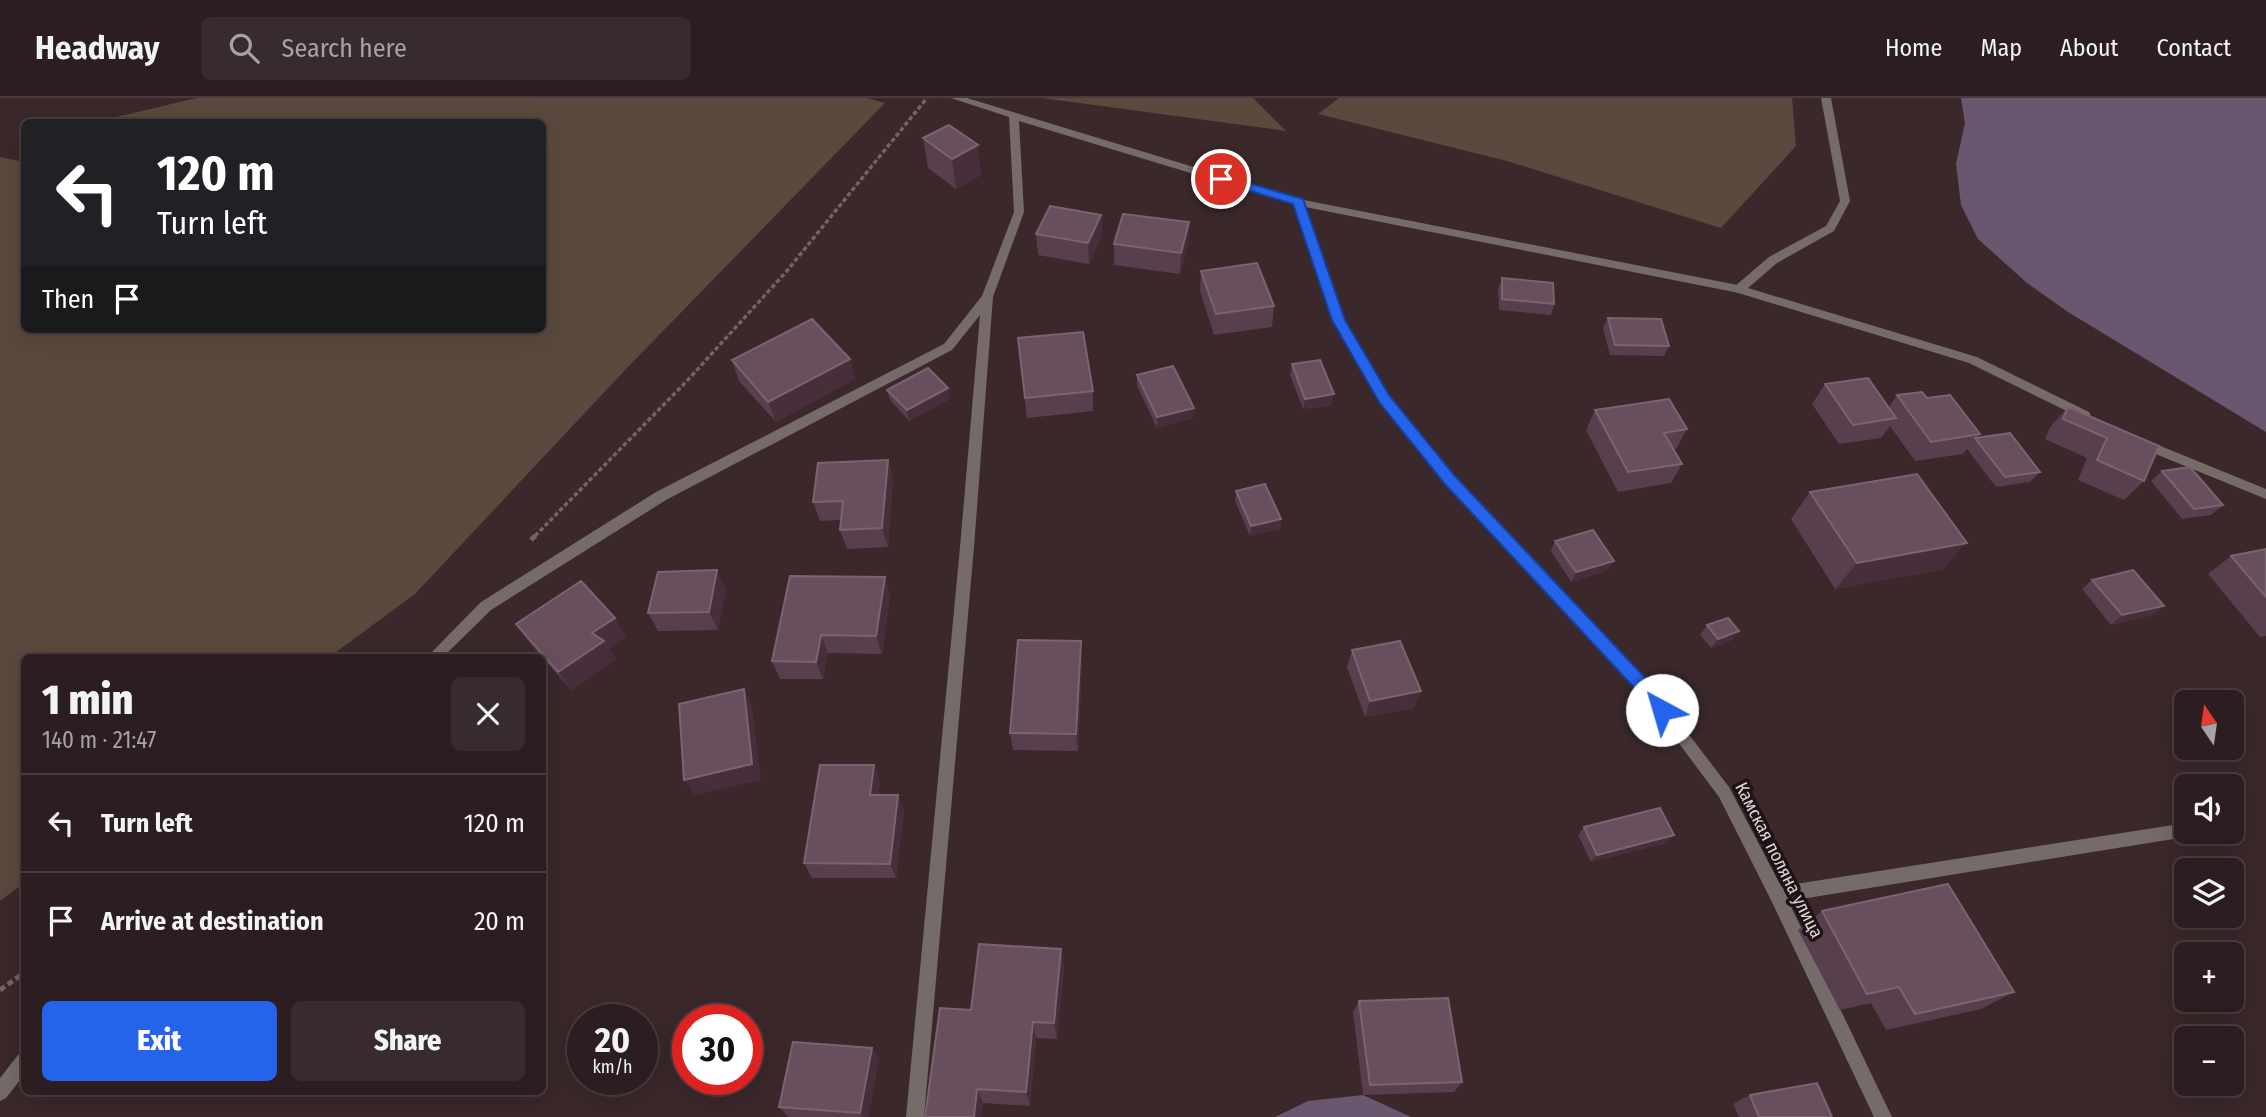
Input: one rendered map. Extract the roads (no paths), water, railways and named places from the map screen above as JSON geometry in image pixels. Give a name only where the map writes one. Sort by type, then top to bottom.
[{"type":"street","points":[[956,98],[1298,202],[1739,289],[1973,360],[2097,421]]},
{"type":"street","points":[[1739,289],[1773,260],[1830,228],[1845,201],[1826,98]]},
{"type":"street","points":[[915,1117],[987,297],[1019,212],[1014,117]]},
{"type":"street","name":"Камская поляна улица","points":[[1298,202],[1339,320],[1384,399],[1449,479],[1647,690],[1724,792],[1777,895],[1883,1117]]},
{"type":"street","points":[[437,654],[486,606],[661,496],[948,347],[987,297]]},
{"type":"street","points":[[2134,440],[2266,494]]},
{"type":"street","points":[[1777,895],[2174,832]]},
{"type":"street","points":[[0,1092],[21,1065]]}]
